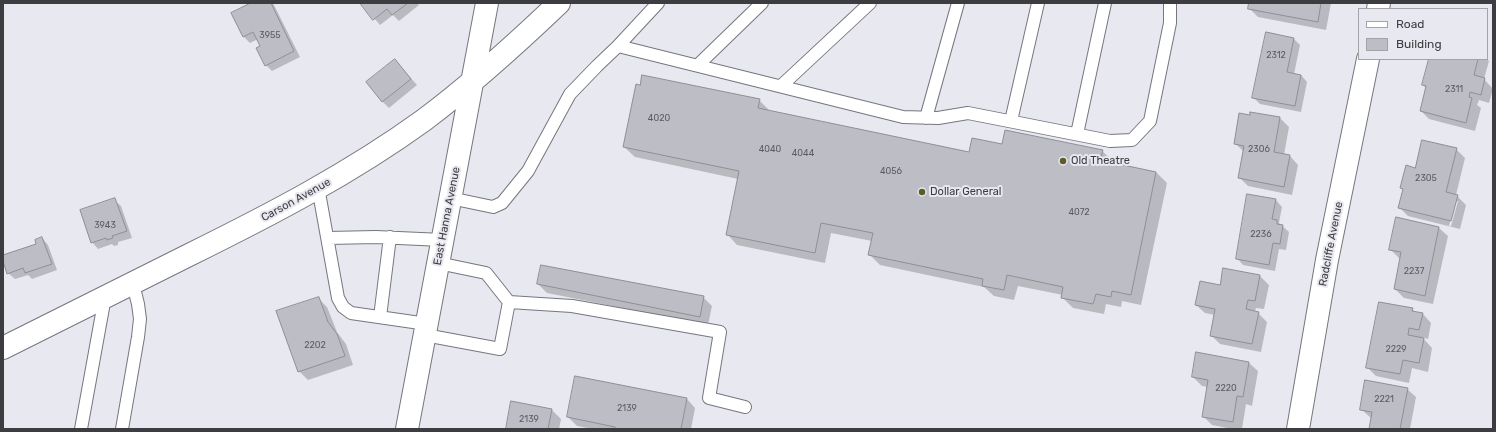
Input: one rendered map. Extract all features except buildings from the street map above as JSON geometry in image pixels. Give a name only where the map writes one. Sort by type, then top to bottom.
[{"type":"main road","name":"East Hanna Avenue","points":[[407,429],[487,3]]},
{"type":"main road","name":"Carson Avenue","points":[[3,348],[250,225],[375,153],[424,120],[472,81],[525,36],[559,3]]},
{"type":"main road","name":"Radcliffe Avenue","points":[[1298,429],[1327,260],[1368,60]]},
{"type":"lane","points":[[450,198],[493,207],[502,204],[528,171],[570,94],[658,3]]},
{"type":"lane","points":[[698,65],[762,3]]},
{"type":"lane","points":[[781,86],[870,3]]},
{"type":"lane","points":[[926,118],[958,3]]},
{"type":"lane","points":[[1011,121],[1038,3]]},
{"type":"lane","points":[[1078,134],[1105,3]]},
{"type":"lane","points":[[618,46],[903,117],[938,118],[968,112],[1110,141],[1132,140],[1150,121],[1170,24],[1170,3]]},
{"type":"lane","points":[[318,187],[338,298],[343,307],[351,313],[380,317],[500,349],[509,302]]},
{"type":"lane","points":[[328,238],[443,240]]},
{"type":"lane","points":[[380,317],[390,238]]},
{"type":"lane","points":[[438,263],[486,273],[509,302],[572,306],[720,332],[709,398],[745,407]]},
{"type":"lane","points":[[122,429],[140,319],[133,284]]},
{"type":"lane","points":[[81,429],[105,297]]},
{"type":"place","name":"Old Theatre","points":[[1063,161]]},
{"type":"place","name":"Dollar General","points":[[922,192]]}]
